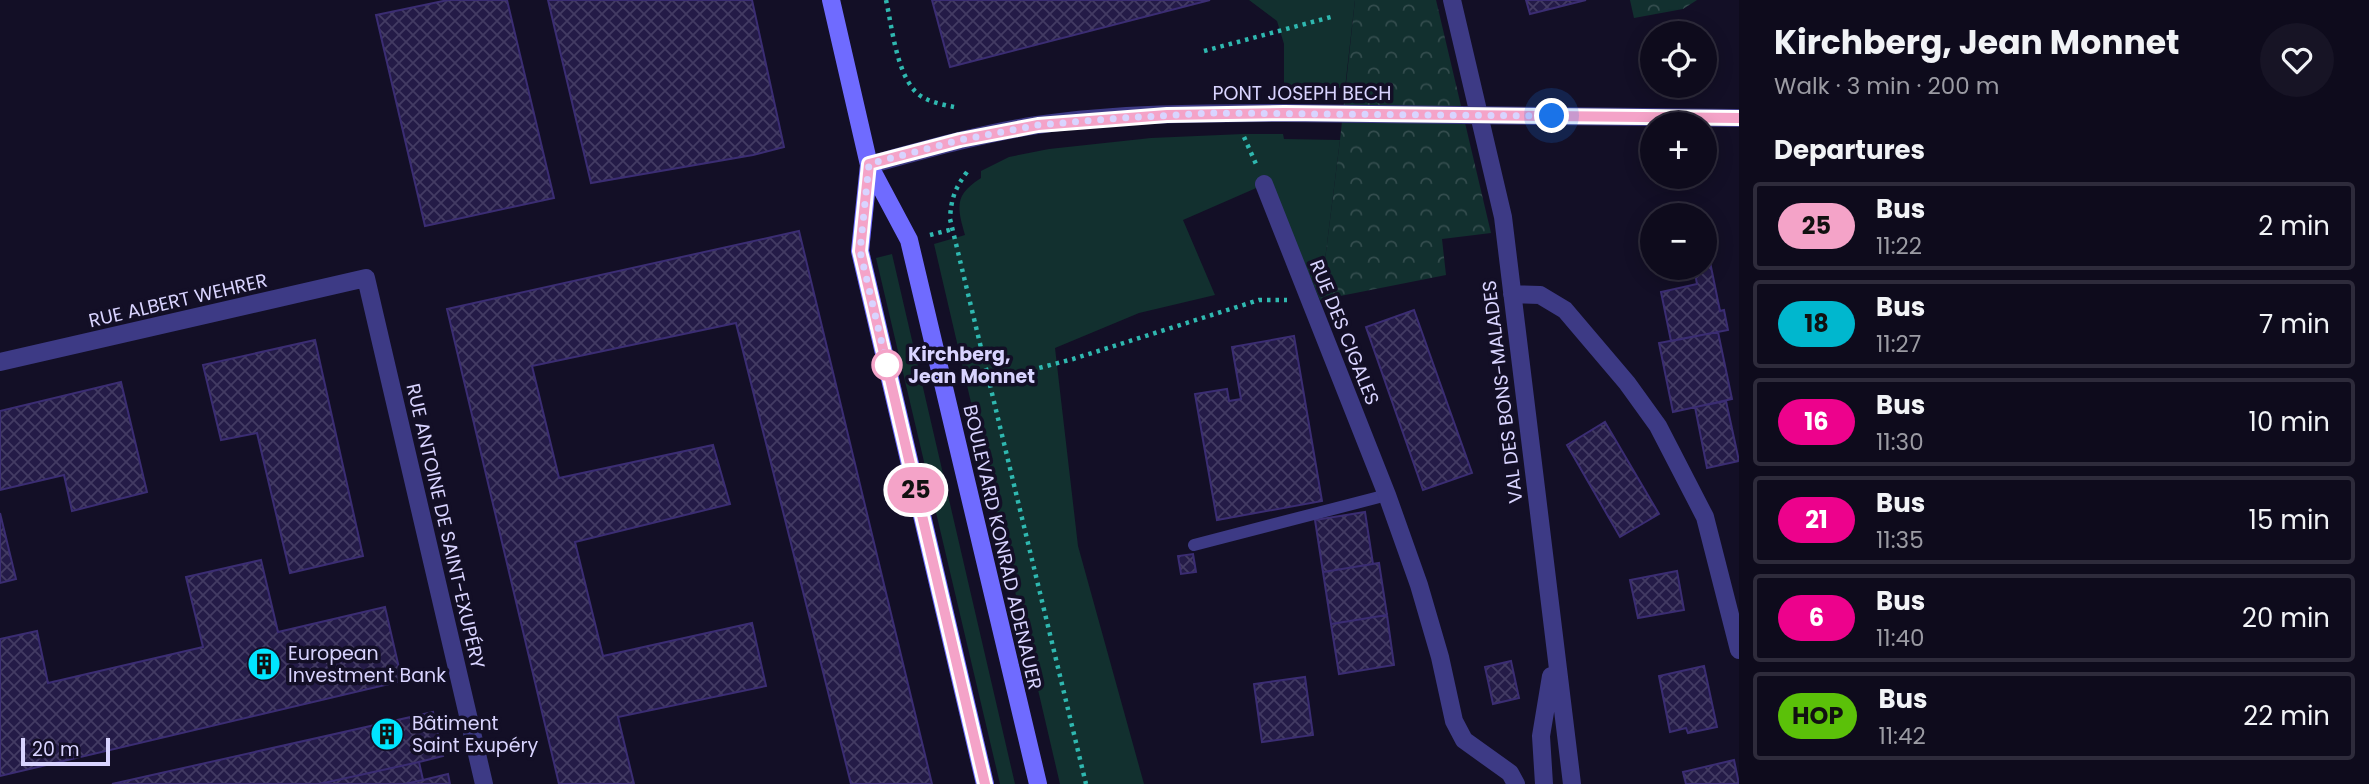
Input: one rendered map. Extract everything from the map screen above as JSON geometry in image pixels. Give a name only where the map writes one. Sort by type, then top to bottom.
[{"type":"main road","name":"BOULEVARD KONRAD ADENAUER","points":[[831,0],[869,164],[909,240],[1038,784]]},
{"type":"main road","name":"BOULEVARD KONRAD ADENAUER","points":[[869,164],[860,251],[985,784]]},
{"type":"street","name":"VAL DES BONS-MALADES","points":[[1452,0],[1503,217],[1572,784]]},
{"type":"street","name":"PONT JOSEPH BECH","points":[[869,164],[960,140],[1038,125],[1212,113],[1739,118]]},
{"type":"street","name":"RUE DES CIGALES","points":[[1264,184],[1387,495],[1419,585],[1440,657],[1454,721],[1464,740],[1510,773],[1516,784]]},
{"type":"street","name":"RUE ANTOINE DE SAINT-EXUPÉRY","points":[[366,278],[484,784]]},
{"type":"street","name":"RUE ALBERT WEHRER","points":[[0,362],[366,278]]},
{"type":"street","points":[[1512,294],[1540,296],[1566,310],[1627,383],[1658,426],[1705,517],[1739,650]]},
{"type":"street","points":[[1544,784],[1541,736],[1555,656]]},
{"type":"lane","points":[[1194,545],[1387,495]]},
{"type":"path","points":[[886,0],[903,73],[915,92],[934,103],[954,107]]},
{"type":"path","points":[[1203,51],[1331,17]]},
{"type":"path","points":[[1243,134],[1264,184]]},
{"type":"path","points":[[967,172],[955,187],[950,219],[1086,784]]},
{"type":"path","points":[[990,381],[1073,359],[1259,300],[1309,301]]},
{"type":"green space","points":[[1249,0],[1355,0],[1345,88],[1284,87],[1284,44],[1277,21]]},
{"type":"green space","points":[[1355,0],[1436,0],[1491,233],[1442,239],[1446,275],[1320,300],[1340,140]]},
{"type":"green space","points":[[1630,0],[1697,0],[1683,9],[1634,18]]},
{"type":"green space","points":[[1283,134],[1284,139],[1340,140],[1320,300],[1270,182],[1183,220],[1215,295],[1139,313],[1055,348],[1078,546],[1144,784],[1060,784],[934,244],[965,235],[959,209],[962,196],[981,178],[981,171],[1009,157],[1049,149],[1151,138]]},
{"type":"green space","points":[[892,254],[1015,784],[1000,784],[876,258]]},
{"type":"building","points":[[448,0],[507,0],[554,198],[425,226],[376,15]]},
{"type":"building","points":[[548,0],[752,0],[784,147],[753,155],[591,183]]},
{"type":"building","points":[[932,0],[1210,0],[950,67]]},
{"type":"building","points":[[1526,0],[1586,0],[1530,14]]},
{"type":"building","points":[[799,231],[932,784],[851,784],[736,323],[532,366],[559,478],[713,445],[730,504],[575,542],[603,656],[752,623],[766,686],[618,717],[634,784],[559,784],[447,309]]},
{"type":"building","points":[[1696,280],[1714,280],[1720,311],[1724,310],[1728,330],[1671,341],[1661,292],[1697,284]]},
{"type":"building","points":[[1414,310],[1472,473],[1423,490],[1366,327]]},
{"type":"building","points":[[1718,332],[1732,399],[1673,412],[1659,343]]},
{"type":"building","points":[[1294,336],[1322,501],[1217,520],[1195,394],[1227,389],[1229,401],[1241,399],[1232,347]]},
{"type":"building","points":[[315,340],[363,556],[290,573],[257,433],[221,440],[203,365]]},
{"type":"building","points":[[121,382],[147,492],[72,511],[64,475],[0,490],[0,411]]},
{"type":"building","points":[[1726,401],[1739,461],[1707,468],[1695,407]]},
{"type":"building","points":[[1605,422],[1659,514],[1620,537],[1567,445]]},
{"type":"building","points":[[1365,512],[1373,564],[1323,572],[1315,520]]},
{"type":"building","points":[[0,513],[16,579],[0,583]]},
{"type":"building","points":[[1193,554],[1196,572],[1181,574],[1178,556]]},
{"type":"building","name":"European Investment Bank","points":[[261,560],[278,632],[385,607],[402,681],[0,776],[0,639],[37,631],[48,683],[203,647],[186,577]]},
{"type":"building","points":[[1379,563],[1387,615],[1331,624],[1323,572]]},
{"type":"building","points":[[1677,571],[1684,610],[1638,618],[1630,580]]},
{"type":"building","points":[[1387,615],[1394,665],[1339,674],[1331,624]]},
{"type":"building","points":[[1511,661],[1519,698],[1493,704],[1485,667]]},
{"type":"building","points":[[1704,666],[1717,727],[1688,733],[1686,728],[1670,732],[1659,676]]},
{"type":"building","points":[[1305,677],[1313,735],[1262,742],[1254,684]]},
{"type":"building","name":"Bâtiment Saint Exupéry","points":[[433,712],[443,756],[419,762],[423,780],[405,784],[112,784]]},
{"type":"building","points":[[1734,760],[1739,784],[1686,784],[1683,772]]},
{"type":"building","points":[[419,762],[423,780],[448,774],[450,784],[319,784]]},
{"type":"bus line","name":"25","points":[[985,784],[860,251],[869,164],[960,140],[1038,125],[1167,115],[1284,113],[1739,118]]},
{"type":"place","name":"Kirchberg, Jean Monnet","points":[[887,365]]},
{"type":"place","name":"European Investment Bank","points":[[264,664]]},
{"type":"place","name":"Bâtiment Saint Exupéry","points":[[387,734]]},
{"type":"route","points":[[887,365],[860,251],[869,164],[960,140],[1038,125],[1122,118],[1212,113],[1552,116]]}]
